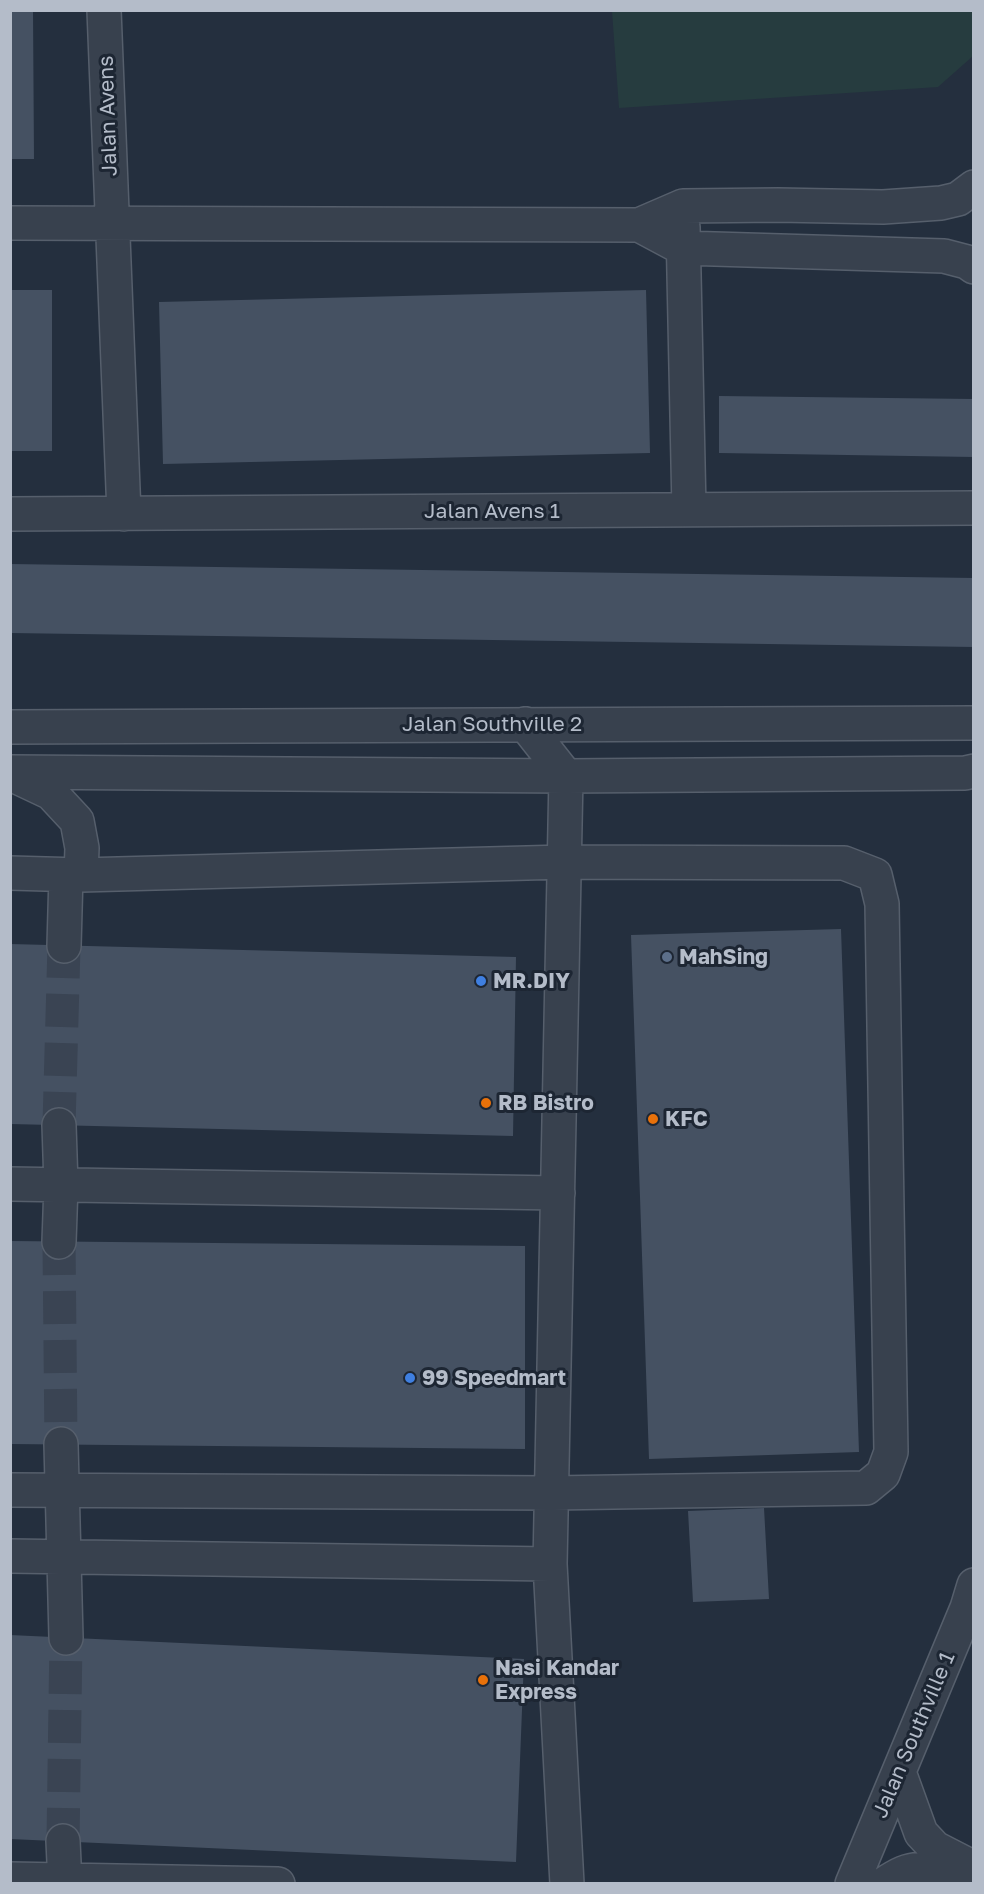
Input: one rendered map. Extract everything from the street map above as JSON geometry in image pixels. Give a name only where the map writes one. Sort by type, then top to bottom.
[{"type":"street","name":"Jalan Avens","points":[[105,10],[124,514]]},
{"type":"street","points":[[10,223],[639,225],[683,206],[883,207],[941,203],[958,199],[974,187]]},
{"type":"street","points":[[778,205],[779,252]]},
{"type":"street","points":[[683,206],[682,248],[689,510]]},
{"type":"street","points":[[883,207],[886,255]]},
{"type":"street","points":[[639,225],[682,248],[944,256],[967,262],[974,267]]},
{"type":"street","name":"Jalan Avens 1","points":[[10,514],[974,508]]},
{"type":"street","name":"Jalan Southville 2","points":[[10,727],[974,723]]},
{"type":"street","points":[[525,724],[566,776],[550,1564],[567,1884]]},
{"type":"street","points":[[10,773],[566,776],[971,774]]},
{"type":"street","points":[[10,773],[51,793],[77,821],[82,848],[73,875],[64,946]]},
{"type":"street","points":[[10,873],[73,875],[564,862],[844,863],[875,875],[882,904],[891,1452],[883,1474],[866,1488],[552,1493],[10,1490]]},
{"type":"street","points":[[59,1125],[61,1185],[59,1242]]},
{"type":"street","points":[[10,1184],[558,1193]]},
{"type":"street","points":[[61,1444],[66,1638]]},
{"type":"street","points":[[10,1556],[550,1564]]},
{"type":"street","name":"Jalan Southville 1","points":[[852,1884],[967,1608],[974,1585]]},
{"type":"street","points":[[898,1772],[921,1833],[935,1848],[966,1873]]},
{"type":"street","points":[[63,1841],[65,1882]]},
{"type":"street","points":[[884,1884],[903,1871],[924,1869],[966,1873]]},
{"type":"street","points":[[10,1879],[65,1882],[278,1884]]},
{"type":"green space","points":[[612,11],[973,11],[973,56],[938,87],[619,108]]},
{"type":"building","points":[[10,10],[33,10],[34,159],[10,159]]},
{"type":"building","points":[[10,290],[52,290],[52,451],[10,451]]},
{"type":"building","points":[[646,290],[650,453],[163,464],[159,302]]},
{"type":"building","points":[[719,396],[974,399],[974,457],[719,453]]},
{"type":"building","points":[[10,564],[974,578],[974,647],[10,633]]},
{"type":"building","points":[[841,929],[859,1452],[649,1459],[631,935]]},
{"type":"building","points":[[10,944],[516,957],[513,1136],[10,1124]]},
{"type":"building","points":[[10,1241],[525,1246],[525,1449],[10,1444]]},
{"type":"building","points":[[764,1508],[769,1599],[693,1602],[688,1511]]},
{"type":"building","points":[[10,1635],[524,1659],[516,1862],[10,1839]]},
{"type":"tunnel","points":[[59,1125],[64,946]]},
{"type":"tunnel","points":[[59,1242],[61,1444]]},
{"type":"tunnel","points":[[63,1841],[66,1638]]},
{"type":"place","name":"MahSing","points":[[667,957]]},
{"type":"place","name":"MR.DIY","points":[[481,981]]},
{"type":"place","name":"RB Bistro","points":[[486,1103]]},
{"type":"place","name":"KFC","points":[[653,1119]]},
{"type":"place","name":"99 Speedmart","points":[[410,1378]]},
{"type":"place","name":"Nasi Kandar Express","points":[[483,1680]]}]
